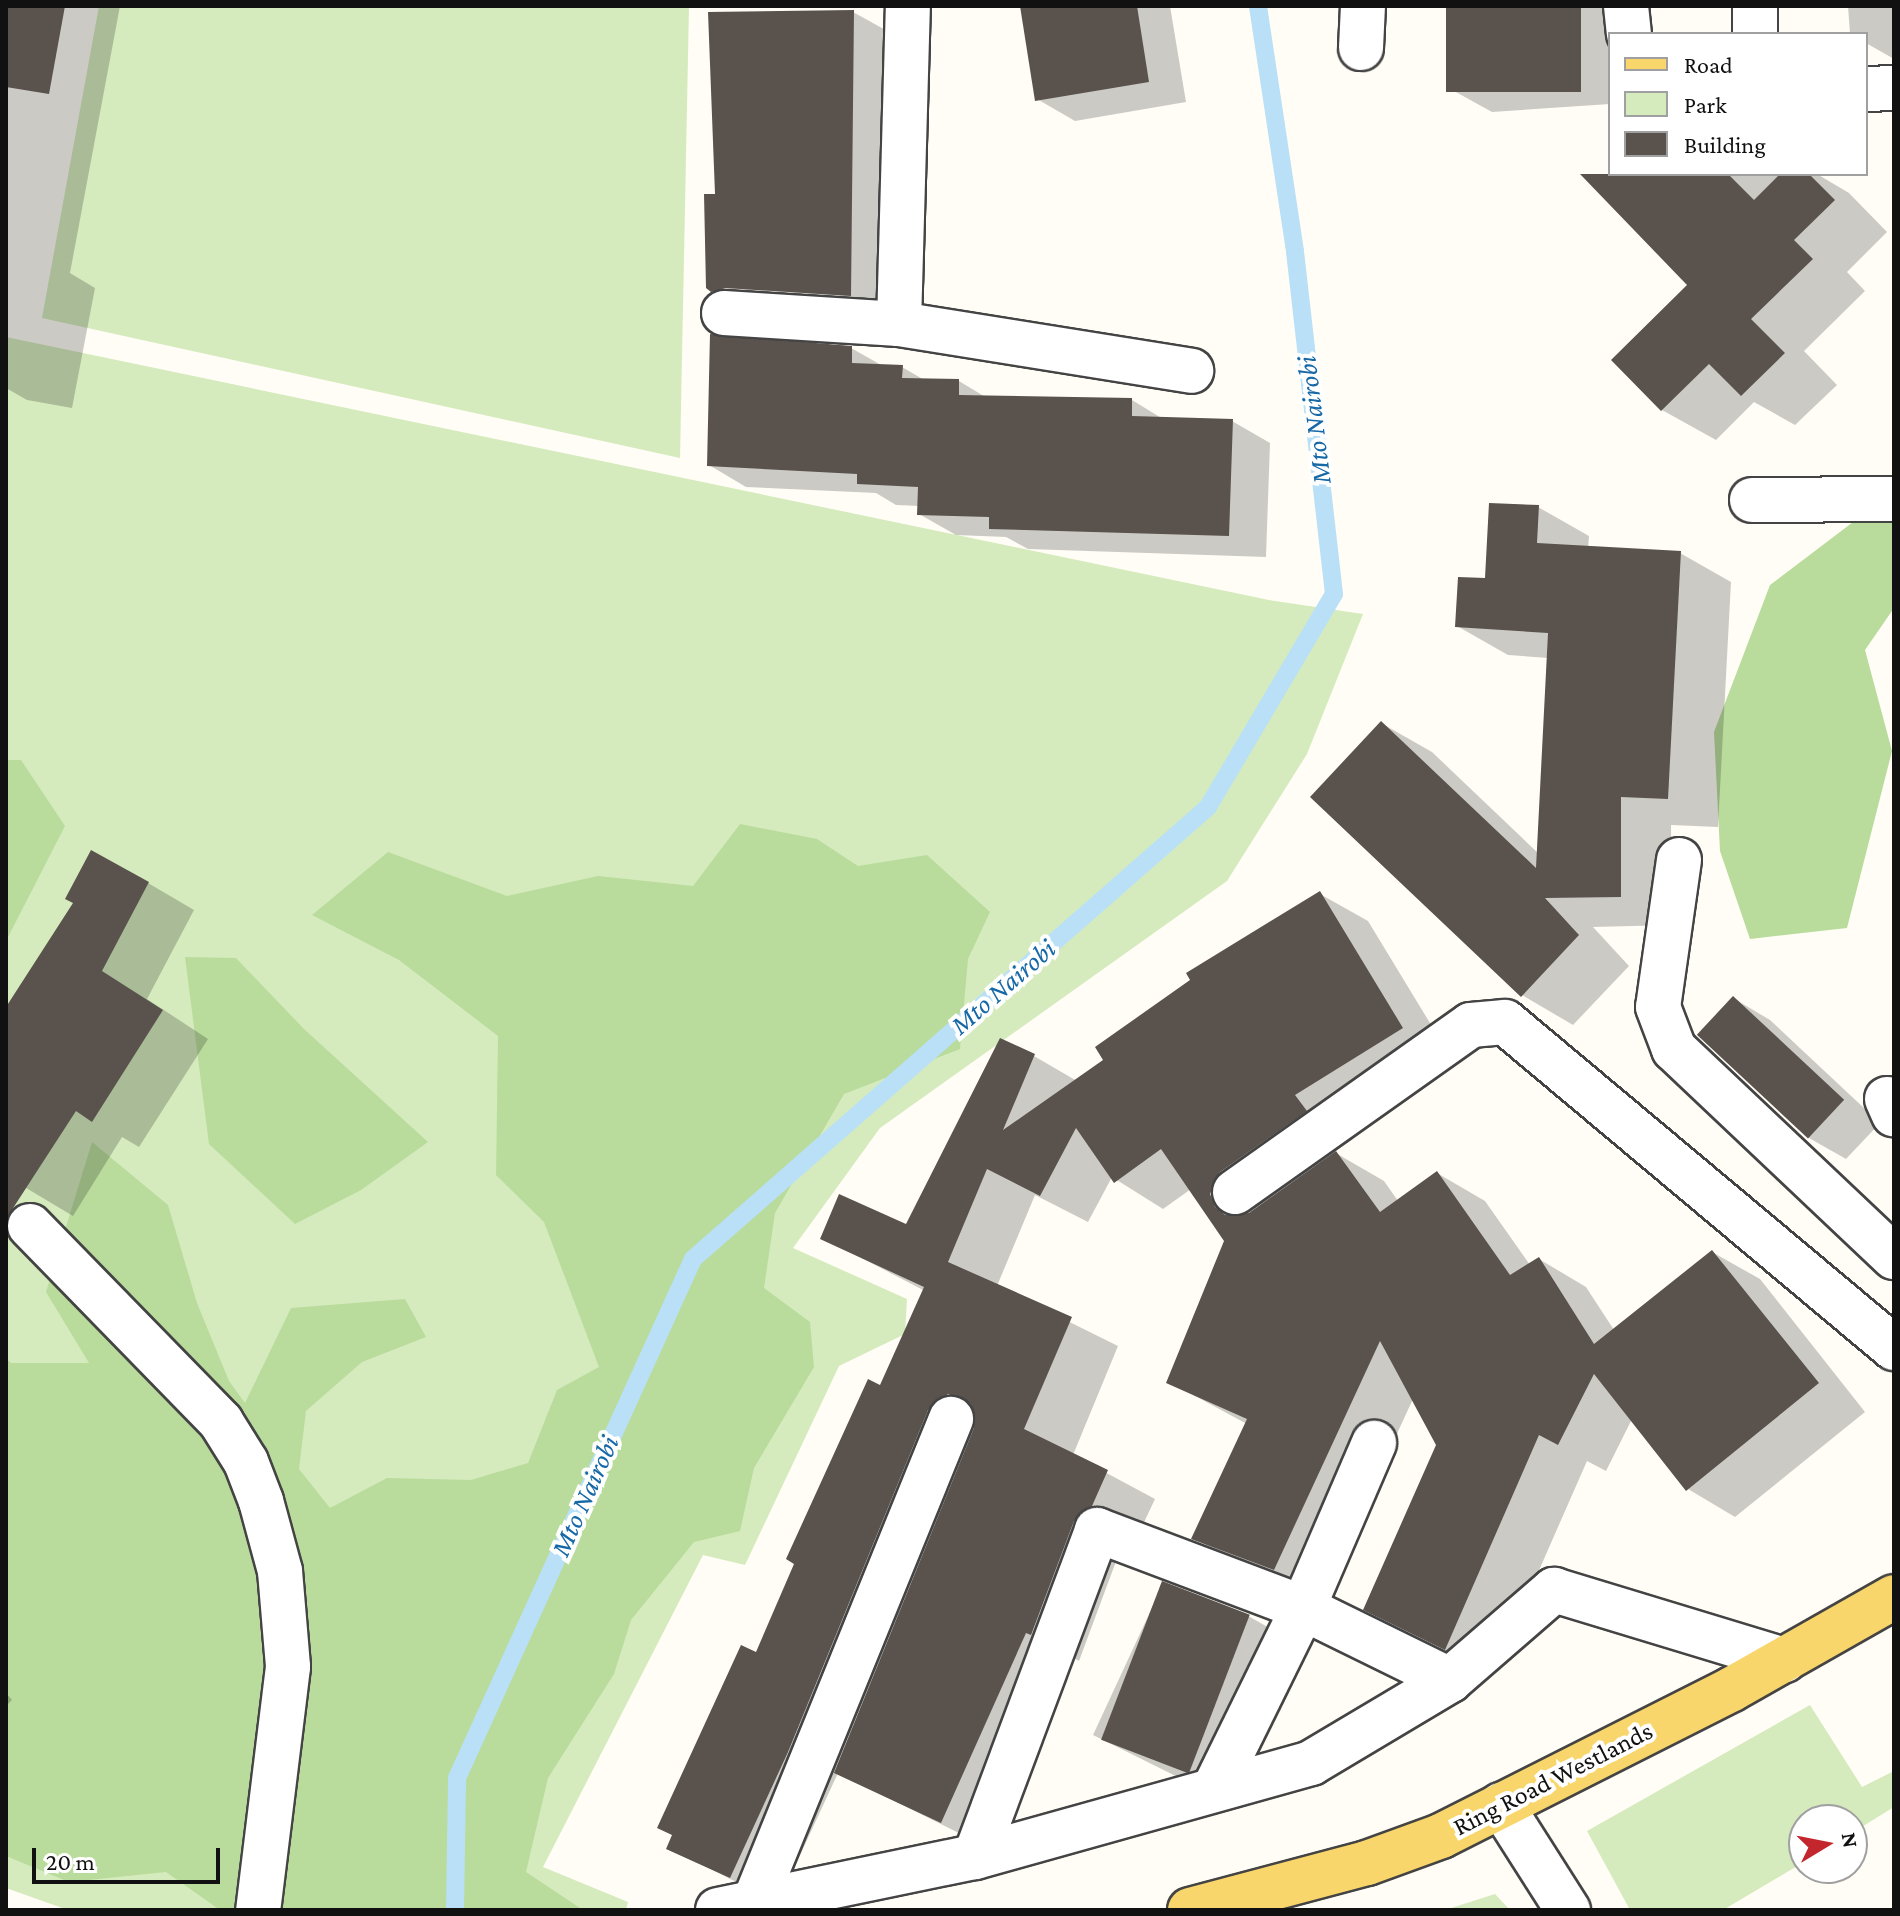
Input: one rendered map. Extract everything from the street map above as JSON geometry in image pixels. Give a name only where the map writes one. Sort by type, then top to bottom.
[{"type":"main road","name":"Ring Road Westlands","points":[[1190,1910],[1367,1863],[1441,1836],[1785,1660],[1894,1597]]},
{"type":"street","points":[[899,324],[908,6]]},
{"type":"street","points":[[1626,6],[1629,32]]},
{"type":"street","points":[[1755,6],[1755,32]]},
{"type":"street","points":[[1868,89],[1894,88]]},
{"type":"street","points":[[724,313],[899,324],[1191,371]]},
{"type":"street","points":[[1752,500],[1894,499]]},
{"type":"street","points":[[1679,860],[1658,1007],[1674,1049],[1894,1257]]},
{"type":"street","points":[[1235,1192],[1471,1025],[1505,1022],[1894,1348]]},
{"type":"street","points":[[30,1226],[221,1422],[246,1462],[261,1501],[280,1571],[288,1667],[258,1910]]},
{"type":"street","points":[[736,1908],[951,1419]]},
{"type":"street","points":[[1215,1787],[1303,1608],[1374,1443]]},
{"type":"street","points":[[975,1857],[1097,1530],[1303,1608],[1450,1680]]},
{"type":"street","points":[[736,1908],[975,1857],[1215,1787],[1311,1763],[1450,1680],[1554,1590],[1785,1660]]},
{"type":"street","points":[[1501,1805],[1568,1910]]},
{"type":"green space","points":[[99,6],[689,6],[680,458],[42,318]]},
{"type":"green space","points":[[6,337],[1269,600],[1363,614],[1307,754],[1227,881],[880,1128],[793,1248],[907,1299],[905,1334],[839,1366],[745,1565],[703,1555],[543,1867],[628,1902],[626,1910],[68,1910],[6,1888]]},
{"type":"green space","points":[[1894,491],[1894,608],[1865,650],[1892,751],[1847,928],[1750,939],[1720,851],[1714,732],[1770,585]]},
{"type":"green space","points":[[6,760],[21,760],[65,826],[6,941]]},
{"type":"green space","points":[[740,824],[817,839],[858,866],[927,855],[990,912],[968,959],[960,1049],[844,1094],[775,1213],[764,1288],[810,1322],[814,1367],[754,1468],[740,1531],[694,1542],[631,1620],[614,1674],[548,1778],[526,1872],[583,1910],[220,1910],[166,1872],[69,1882],[6,1856],[6,1358],[11,1363],[89,1363],[46,1292],[92,1142],[168,1205],[197,1303],[229,1381],[245,1403],[291,1308],[405,1299],[426,1337],[362,1362],[306,1411],[299,1469],[330,1508],[387,1478],[471,1480],[528,1463],[557,1390],[599,1367],[544,1222],[496,1175],[498,1036],[399,960],[312,915],[388,852],[507,896],[598,876],[693,886]]},
{"type":"green space","points":[[185,957],[236,958],[304,1029],[428,1142],[361,1190],[295,1224],[209,1144]]},
{"type":"green space","points":[[1810,1705],[1862,1787],[1894,1771],[1894,1807],[1868,1823],[1868,1804],[1788,1804],[1788,1871],[1723,1910],[1630,1910],[1587,1831]]},
{"type":"green space","points":[[1495,1894],[1510,1910],[1445,1910]]},
{"type":"building","points":[[6,6],[65,6],[49,94],[6,87]]},
{"type":"building","points":[[1020,6],[1137,6],[1149,82],[1035,101]]},
{"type":"building","points":[[1446,6],[1581,6],[1581,92],[1446,92]]},
{"type":"building","points":[[854,10],[851,296],[726,288],[711,292],[706,288],[704,194],[715,194],[708,12]]},
{"type":"building","points":[[1580,174],[1730,176],[1754,200],[1778,176],[1811,176],[1835,200],[1794,240],[1813,259],[1751,319],[1785,353],[1741,396],[1709,364],[1661,411],[1611,360],[1687,285]]},
{"type":"building","points":[[710,334],[852,346],[852,363],[903,365],[902,378],[959,379],[959,395],[1132,398],[1132,416],[1233,419],[1229,536],[989,529],[989,517],[917,515],[918,487],[857,484],[857,474],[707,466]]},
{"type":"building","points":[[1489,503],[1539,505],[1537,543],[1681,551],[1668,799],[1621,797],[1621,897],[1545,898],[1579,935],[1521,997],[1310,797],[1381,721],[1536,868],[1548,633],[1455,627],[1458,577],[1485,578]]},
{"type":"building","points":[[91,850],[149,882],[102,971],[163,1010],[92,1122],[76,1111],[6,1219],[6,1007],[73,903],[65,899]]},
{"type":"building","points":[[1320,891],[1403,1028],[1295,1095],[1307,1111],[1220,1172],[1210,1194],[1215,1207],[1225,1215],[1249,1213],[1336,1151],[1380,1212],[1437,1171],[1510,1275],[1539,1257],[1594,1344],[1712,1250],[1819,1383],[1686,1491],[1594,1374],[1558,1445],[1539,1435],[1445,1650],[1363,1610],[1436,1445],[1380,1341],[1274,1570],[1191,1539],[1247,1419],[1166,1383],[1224,1241],[1161,1149],[1114,1183],[1076,1128],[1040,1196],[987,1169],[948,1262],[1072,1317],[1024,1429],[1108,1470],[1092,1506],[1074,1521],[1031,1635],[1026,1633],[941,1823],[834,1773],[974,1428],[971,1404],[948,1394],[928,1410],[788,1752],[730,1878],[666,1849],[672,1835],[657,1828],[741,1645],[756,1652],[794,1564],[786,1559],[868,1379],[880,1385],[924,1287],[820,1239],[839,1194],[906,1224],[1000,1038],[1035,1054],[1003,1130],[1103,1060],[1095,1047],[1190,980],[1186,973]]},
{"type":"building","points":[[1733,996],[1844,1100],[1808,1138],[1697,1035]]},
{"type":"building","points":[[1162,1581],[1250,1615],[1189,1773],[1101,1740]]},
{"type":"waterway","name":"Mto Nairobi","points":[[455,1910],[457,1778],[693,1259],[1208,807],[1334,594],[1295,251],[1258,6]]}]
